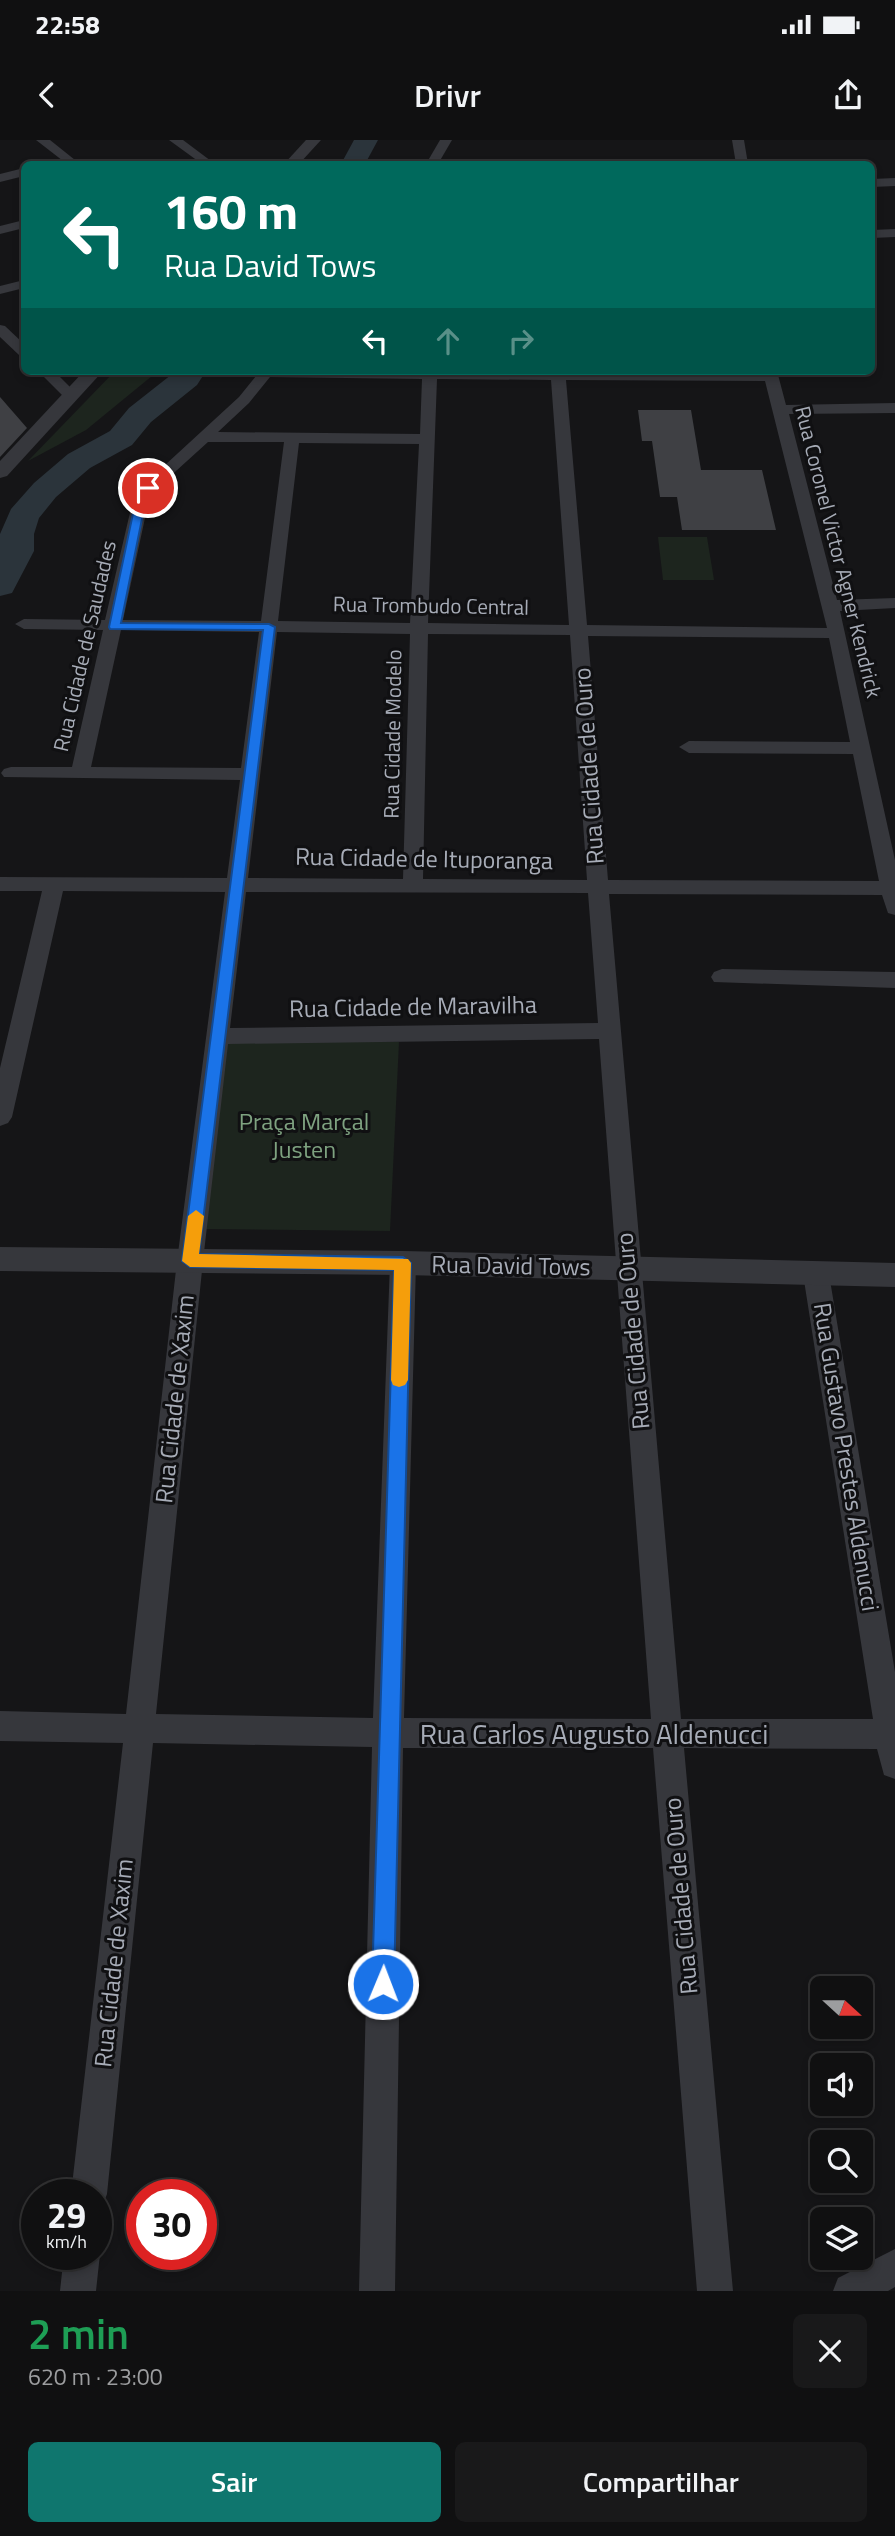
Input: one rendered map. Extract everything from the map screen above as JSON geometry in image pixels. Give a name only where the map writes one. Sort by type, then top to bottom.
[{"type":"street","points":[[42,140],[69,161]]},
{"type":"street","points":[[175,140],[205,161]]},
{"type":"street","points":[[294,161],[314,140]]},
{"type":"street","points":[[434,161],[446,140]]},
{"type":"street","points":[[738,140],[742,161]]},
{"type":"street","points":[[0,178],[21,173]]},
{"type":"street","points":[[875,183],[895,182]]},
{"type":"street","points":[[0,230],[21,225]]},
{"type":"street","points":[[875,234],[895,233]]},
{"type":"street","points":[[0,290],[21,285]]},
{"type":"street","points":[[0,329],[21,349]]},
{"type":"street","points":[[49,375],[71,396]]},
{"type":"street","points":[[0,472],[90,375]]},
{"type":"street","name":"Rua Cidade de Saudades","points":[[80,773],[140,504],[148,488],[244,400],[265,375]]},
{"type":"street","name":"Rua Cidade Modelo","points":[[413,885],[418,629],[430,375]]},
{"type":"street","name":"Rua Cidade de Ouro","points":[[558,375],[628,1269],[715,2291]]},
{"type":"street","name":"Rua Coronel Victor Agner Kendrick","points":[[770,375],[837,633],[895,908]]},
{"type":"street","points":[[780,410],[895,408]]},
{"type":"street","points":[[204,437],[427,439]]},
{"type":"street","name":"Rua Cidade de Xaxim","points":[[91,2179],[190,1261],[292,439]]},
{"type":"street","points":[[829,606],[895,603]]},
{"type":"street","name":"Rua Trombudo Central","points":[[24,624],[837,633]]},
{"type":"street","points":[[689,747],[861,748]]},
{"type":"street","points":[[11,773],[250,774]]},
{"type":"street","name":"Rua Cidade de Ituporanga","points":[[0,884],[889,888]]},
{"type":"street","points":[[0,1117],[54,885]]},
{"type":"street","points":[[722,977],[895,980]]},
{"type":"street","name":"Rua Cidade de Maravilha","points":[[218,1036],[609,1031]]},
{"type":"street","name":"Rua David Tows","points":[[0,1259],[403,1263],[895,1275]]},
{"type":"street","points":[[377,2291],[388,1733],[403,1263]]},
{"type":"street","name":"Rua Gustavo Prestes Aldenucci","points":[[816,1274],[893,1744]]},
{"type":"street","name":"Rua Carlos Augusto Aldenucci","points":[[0,1726],[139,1730],[667,1735],[893,1744]]},
{"type":"street","points":[[851,2291],[895,2267]]},
{"type":"street","points":[[78,2291],[80,2270]]},
{"type":"green space","points":[[111,375],[153,375],[86,430],[28,461]]},
{"type":"green space","points":[[658,537],[707,537],[714,580],[663,580]]},
{"type":"green space","name":"Praça Marçal Justen","points":[[225,1040],[399,1042],[390,1231],[204,1229]]},
{"type":"building","points":[[0,397],[27,428],[0,457]]},
{"type":"building","points":[[638,410],[691,410],[701,470],[762,470],[776,530],[682,530],[677,497],[660,497],[652,441],[642,441]]},
{"type":"waterway","points":[[355,161],[366,140]]},
{"type":"waterway","points":[[0,586],[17,551],[17,534],[23,516],[45,490],[79,461],[121,438],[140,415],[188,375]]},
{"type":"slow traffic","points":[[196,1216],[190,1261],[403,1263],[399,1380]]},
{"type":"route","points":[[148,488],[140,504],[114,627],[269,627],[190,1261],[403,1263],[383,1984]]}]
